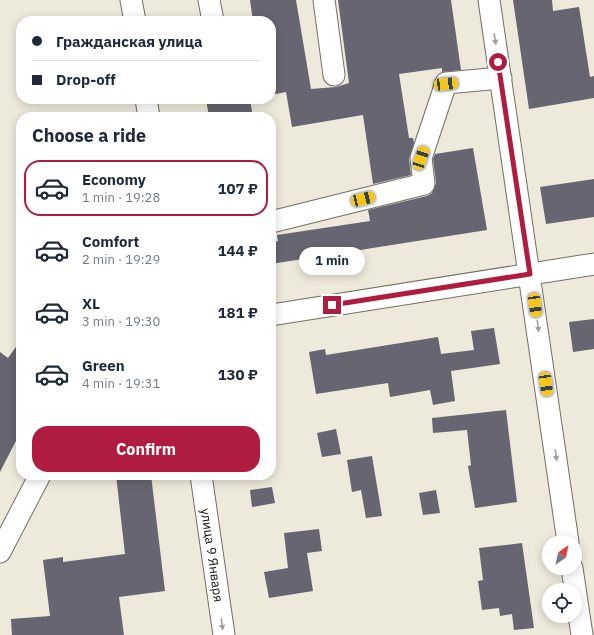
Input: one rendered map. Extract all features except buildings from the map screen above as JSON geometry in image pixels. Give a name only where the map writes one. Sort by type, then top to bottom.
[{"type":"street","points":[[131,0],[133,16]]},
{"type":"street","points":[[209,0],[212,16]]},
{"type":"street","points":[[324,0],[334,75]]},
{"type":"street","points":[[489,0],[567,535]]},
{"type":"street","points":[[276,221],[424,184],[421,158],[446,84],[500,78]]},
{"type":"street","points":[[276,314],[594,264]]},
{"type":"street","points":[[0,552],[37,480]]},
{"type":"street","name":"улица 9 Января","points":[[202,480],[224,635]]},
{"type":"street","points":[[573,575],[582,635]]},
{"type":"route","points":[[332,305],[530,274],[498,62]]}]
